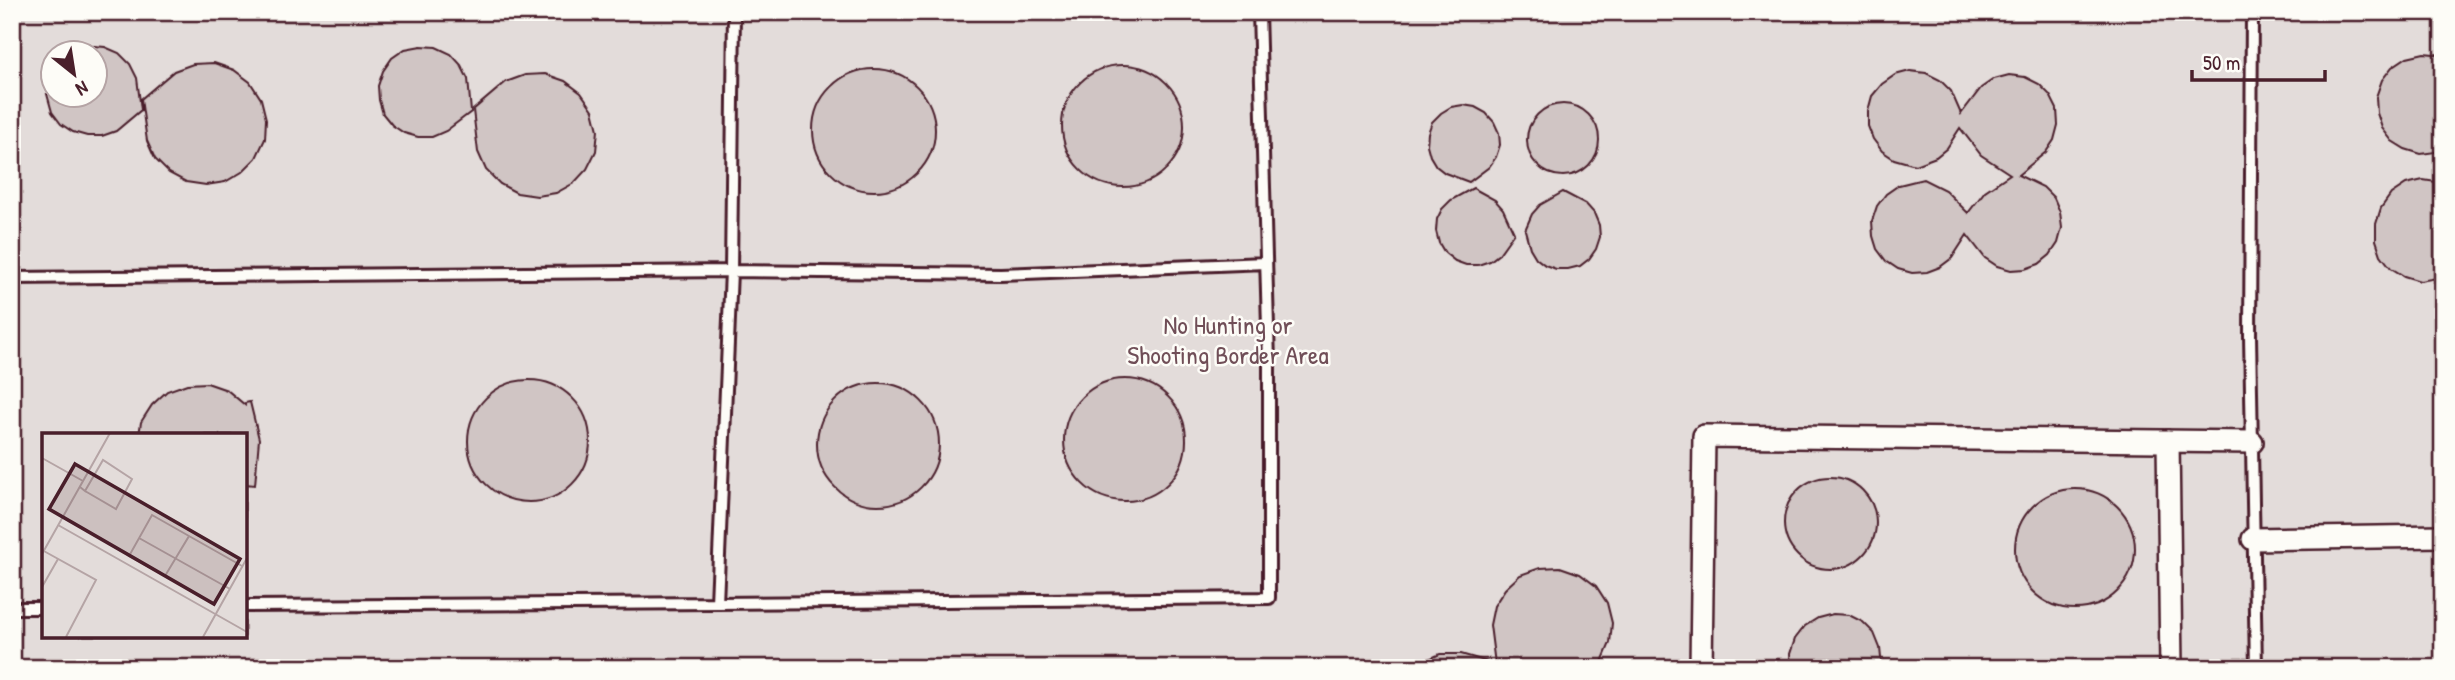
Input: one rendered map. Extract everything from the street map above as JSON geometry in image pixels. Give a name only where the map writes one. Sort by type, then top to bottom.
[{"type":"street","points":[[1700,668],[1704,436],[2252,442]]},
{"type":"street","points":[[2168,440],[2171,668]]},
{"type":"street","points":[[2253,539],[2443,536]]},
{"type":"lane","points":[[717,603],[731,271],[734,12]]},
{"type":"lane","points":[[247,606],[1269,598],[1269,362],[1259,12]]},
{"type":"lane","points":[[2252,12],[2252,442],[2256,668]]},
{"type":"lane","points":[[12,278],[731,271],[1001,274],[1265,263]]},
{"type":"lane","points":[[12,608],[42,608]]},
{"type":"green space","name":"No Hunting or Shooting Border Area","points":[[12,12],[2443,12],[2443,668],[12,668]]},
{"type":"building","points":[[436,47],[451,54],[468,79],[471,112],[446,131],[432,137],[404,133],[392,125],[383,114],[379,100],[378,86],[383,71],[392,58],[405,49]]},
{"type":"building","points":[[108,48],[119,53],[130,64],[137,78],[141,110],[116,131],[102,136],[73,132],[61,124],[51,108],[108,108]]},
{"type":"building","points":[[2424,53],[2443,55],[2443,151],[2421,154],[2392,141],[2382,128],[2376,97],[2382,80],[2392,67],[2407,57]]},
{"type":"building","points":[[214,63],[234,70],[250,82],[261,99],[266,119],[265,139],[256,158],[242,172],[225,182],[206,185],[186,182],[169,173],[155,159],[147,141],[141,99],[174,71],[193,64]]},
{"type":"building","points":[[1123,65],[1146,70],[1166,83],[1179,103],[1184,126],[1179,149],[1166,169],[1146,182],[1123,187],[1100,182],[1080,169],[1067,149],[1062,126],[1067,103],[1080,83],[1100,70]]},
{"type":"building","points":[[874,69],[897,74],[917,87],[930,107],[935,130],[930,153],[917,173],[897,186],[874,191],[851,186],[831,173],[818,153],[813,130],[818,107],[831,87],[851,74]]},
{"type":"building","points":[[1910,71],[1926,73],[1940,80],[1951,91],[1961,114],[1981,88],[1994,79],[2009,75],[2025,77],[2039,84],[2050,95],[2057,109],[2058,125],[2054,140],[2046,152],[2018,175],[2043,187],[2054,198],[2060,212],[2062,228],[2058,243],[2050,255],[2039,264],[2011,270],[1997,266],[1985,258],[1967,235],[1952,258],[1927,272],[1912,273],[1898,269],[1886,261],[1877,249],[1872,221],[1877,206],[1886,194],[1899,185],[1923,179],[1945,190],[1968,213],[1985,191],[2010,174],[1981,155],[1960,128],[1947,148],[1936,157],[1915,165],[1894,159],[1882,151],[1868,126],[1872,96],[1882,84],[1895,75]]},
{"type":"building","points":[[545,74],[565,81],[581,93],[593,110],[598,130],[596,151],[587,169],[574,183],[556,193],[537,196],[517,193],[500,184],[486,170],[478,152],[473,110],[506,82],[525,75]]},
{"type":"building","points":[[1570,104],[1589,114],[1597,126],[1597,154],[1589,166],[1577,174],[1556,176],[1537,166],[1529,154],[1527,133],[1537,114],[1549,106]]},
{"type":"building","points":[[1463,105],[1486,113],[1499,133],[1500,145],[1489,167],[1469,182],[1445,173],[1436,166],[1427,145],[1432,122],[1451,107]]},
{"type":"building","points":[[2423,180],[2443,183],[2443,277],[2420,281],[2391,268],[2381,255],[2376,240],[2376,224],[2381,208],[2391,194],[2406,184]]},
{"type":"building","points":[[1473,188],[1495,200],[1503,209],[1514,233],[1499,254],[1490,261],[1466,265],[1445,253],[1436,231],[1437,219],[1451,200]]},
{"type":"building","points":[[1563,192],[1586,204],[1594,213],[1600,237],[1596,249],[1580,266],[1556,269],[1536,258],[1525,230],[1532,214],[1540,205]]},
{"type":"building","points":[[1125,379],[1148,384],[1168,397],[1181,417],[1186,440],[1181,463],[1168,483],[1148,496],[1125,501],[1102,496],[1082,483],[1069,463],[1064,440],[1069,417],[1082,397],[1102,384]]},
{"type":"building","points":[[529,380],[552,385],[572,398],[585,418],[590,441],[585,464],[572,484],[552,497],[529,502],[506,497],[486,484],[473,464],[468,441],[473,418],[486,398],[506,385]]},
{"type":"building","points":[[207,383],[227,390],[245,405],[250,402],[259,439],[255,485],[247,484],[247,433],[139,433],[141,422],[152,405],[167,391],[187,384]]},
{"type":"building","points":[[878,383],[901,388],[921,401],[934,421],[939,444],[934,467],[921,487],[901,500],[878,505],[855,500],[835,487],[822,467],[817,444],[822,421],[835,401],[855,388]]},
{"type":"building","points":[[1830,477],[1847,481],[1862,491],[1872,506],[1876,523],[1872,540],[1862,555],[1847,565],[1830,569],[1813,565],[1798,555],[1788,540],[1784,523],[1788,506],[1798,491],[1813,481]]},
{"type":"building","points":[[2075,489],[2098,493],[2118,506],[2131,526],[2135,549],[2131,572],[2118,592],[2098,605],[2075,609],[2052,605],[2032,592],[2019,572],[2015,549],[2019,526],[2032,506],[2052,493]]},
{"type":"building","points":[[1560,567],[1580,574],[1596,586],[1607,603],[1612,623],[1610,643],[1602,662],[1596,668],[1409,668],[1440,654],[1461,654],[1495,664],[1490,625],[1494,606],[1505,589],[1520,575],[1540,568]]},
{"type":"building","points":[[1833,614],[1849,615],[1863,622],[1874,633],[1880,648],[1882,668],[1791,668],[1790,654],[1795,639],[1805,626],[1818,618]]}]
